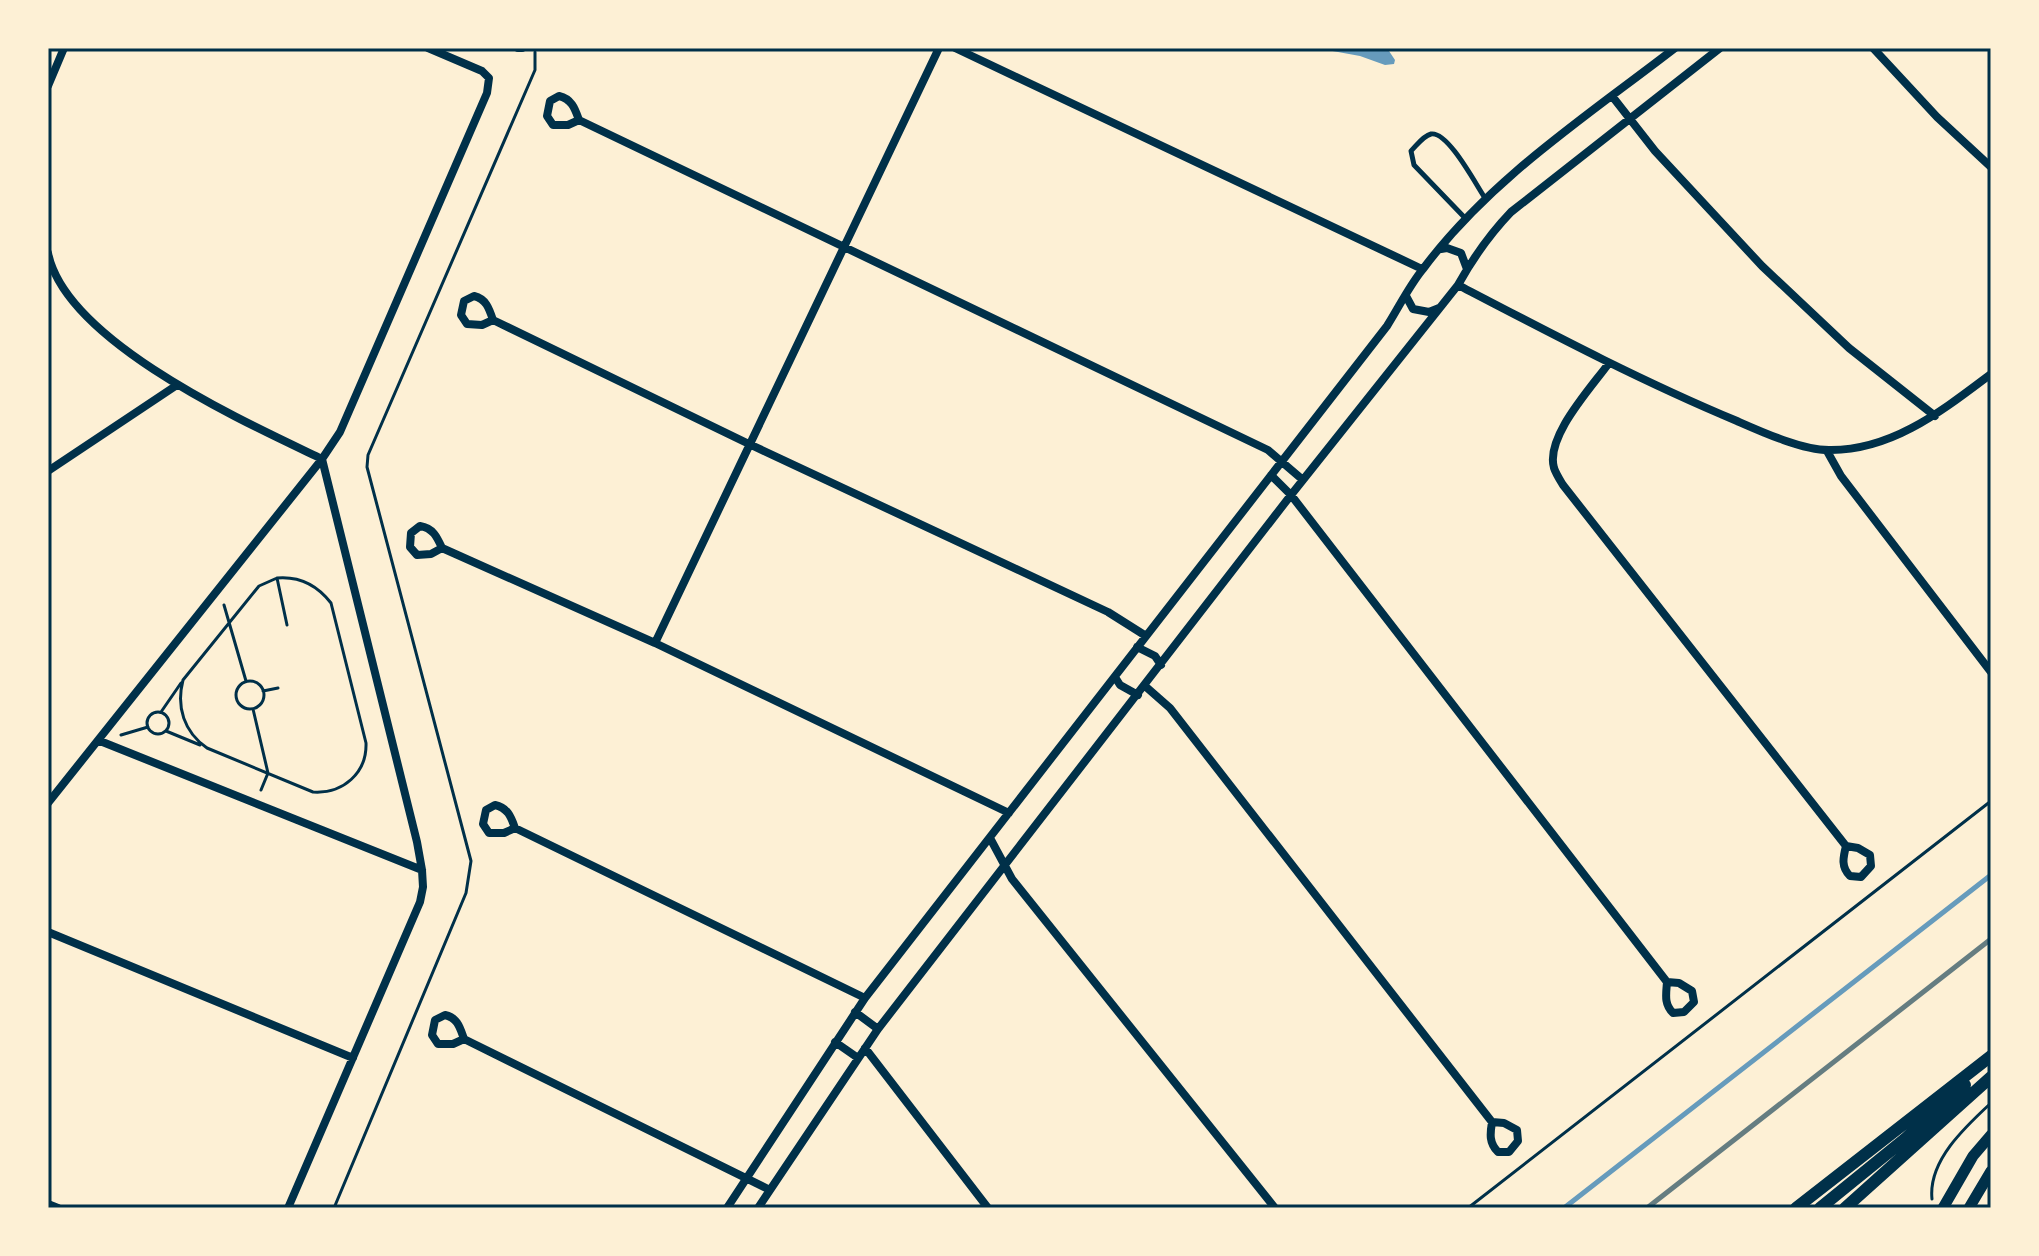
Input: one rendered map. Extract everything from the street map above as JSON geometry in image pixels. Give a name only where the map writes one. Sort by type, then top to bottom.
[{"type":"main road","points":[[1796,1208],[1991,1058]]},
{"type":"main road","points":[[1820,1208],[1905,1139],[1991,1058]]},
{"type":"main road","points":[[1845,1208],[1991,1077]]},
{"type":"street","points":[[48,86],[64,48]]},
{"type":"street","points":[[48,803],[220,589],[340,432],[487,93],[489,78],[482,71],[428,48]]},
{"type":"street","points":[[655,643],[939,48]]},
{"type":"street","points":[[955,48],[1422,269]]},
{"type":"street","points":[[727,1208],[865,998],[1387,326],[1422,269],[1507,177],[1675,48]]},
{"type":"street","points":[[758,1208],[878,1029],[1291,495],[1458,285],[1479,248],[1511,212],[1720,48]]},
{"type":"street","points":[[1873,48],[1937,117],[1991,167]]},
{"type":"street","points":[[1612,96],[1629,120],[1782,286],[1849,348],[1935,416]]},
{"type":"street","points":[[579,120],[1268,450],[1303,480]]},
{"type":"street","points":[[1440,249],[1461,253],[1467,270]]},
{"type":"street","points":[[49,258],[71,297],[123,347],[177,385],[322,459],[422,870],[420,902],[288,1208]]},
{"type":"street","points":[[1458,285],[1609,363],[1751,427],[1827,451],[1908,431],[1935,416],[1991,374]]},
{"type":"street","points":[[1406,296],[1413,309],[1421,312],[1440,308]]},
{"type":"street","points":[[493,320],[1108,612],[1146,636]]},
{"type":"street","points":[[1609,363],[1557,436],[1554,467],[1563,485],[1846,846]]},
{"type":"street","points":[[48,471],[177,385]]},
{"type":"street","points":[[1827,451],[1841,476],[1991,672]]},
{"type":"street","points":[[1271,475],[1291,495],[1667,982]]},
{"type":"street","points":[[442,548],[655,643],[1009,813]]},
{"type":"street","points":[[1137,647],[1155,656],[1161,665]]},
{"type":"street","points":[[1115,677],[1120,685],[1138,695]]},
{"type":"street","points":[[1145,686],[1170,708],[1492,1122]]},
{"type":"street","points":[[100,741],[422,870]]},
{"type":"street","points":[[515,828],[865,998]]},
{"type":"street","points":[[990,838],[1012,879],[1275,1208]]},
{"type":"street","points":[[48,932],[353,1058]]},
{"type":"street","points":[[855,1012],[878,1029]]},
{"type":"street","points":[[464,1039],[770,1190]]},
{"type":"street","points":[[835,1042],[858,1058]]},
{"type":"street","points":[[865,1048],[988,1208]]},
{"type":"street","points":[[1943,1208],[1960,1176],[1991,1135]]},
{"type":"street","points":[[1969,1208],[1991,1171]]},
{"type":"street","points":[[48,1204],[58,1208]]},
{"type":"lane","points":[[1466,219],[1414,165],[1411,151],[1422,138],[1432,134],[1449,142],[1485,199]]},
{"type":"path","points":[[334,1208],[466,893],[471,861],[367,467],[368,455],[535,70],[534,48]]},
{"type":"path","points":[[277,578],[287,625]]},
{"type":"path","points":[[161,712],[170,722],[166,731],[154,734],[147,721],[151,714],[161,712],[259,586],[277,578],[297,578],[324,593],[331,603],[367,754],[352,779],[344,786],[325,793],[313,792],[166,731]]},
{"type":"path","points":[[220,589],[246,681]]},
{"type":"path","points":[[183,680],[180,693],[184,722],[193,737],[207,748]]},
{"type":"path","points":[[246,681],[258,684],[263,691],[261,704],[253,709],[240,706],[236,698],[237,688],[246,681]]},
{"type":"path","points":[[263,691],[278,688]]},
{"type":"path","points":[[253,709],[268,773],[256,804]]},
{"type":"path","points":[[100,741],[148,727]]},
{"type":"path","points":[[1468,1208],[1991,801]]},
{"type":"path","points":[[1943,1208],[1933,1202],[1930,1182],[1947,1151],[1967,1125],[1991,1103]]},
{"type":"water","points":[[1316,48],[1387,48],[1395,60],[1394,64],[1385,65],[1360,56]]},
{"type":"waterway","points":[[1564,1208],[1991,875]]},
{"type":"railway","points":[[1647,1208],[1991,939]]}]
